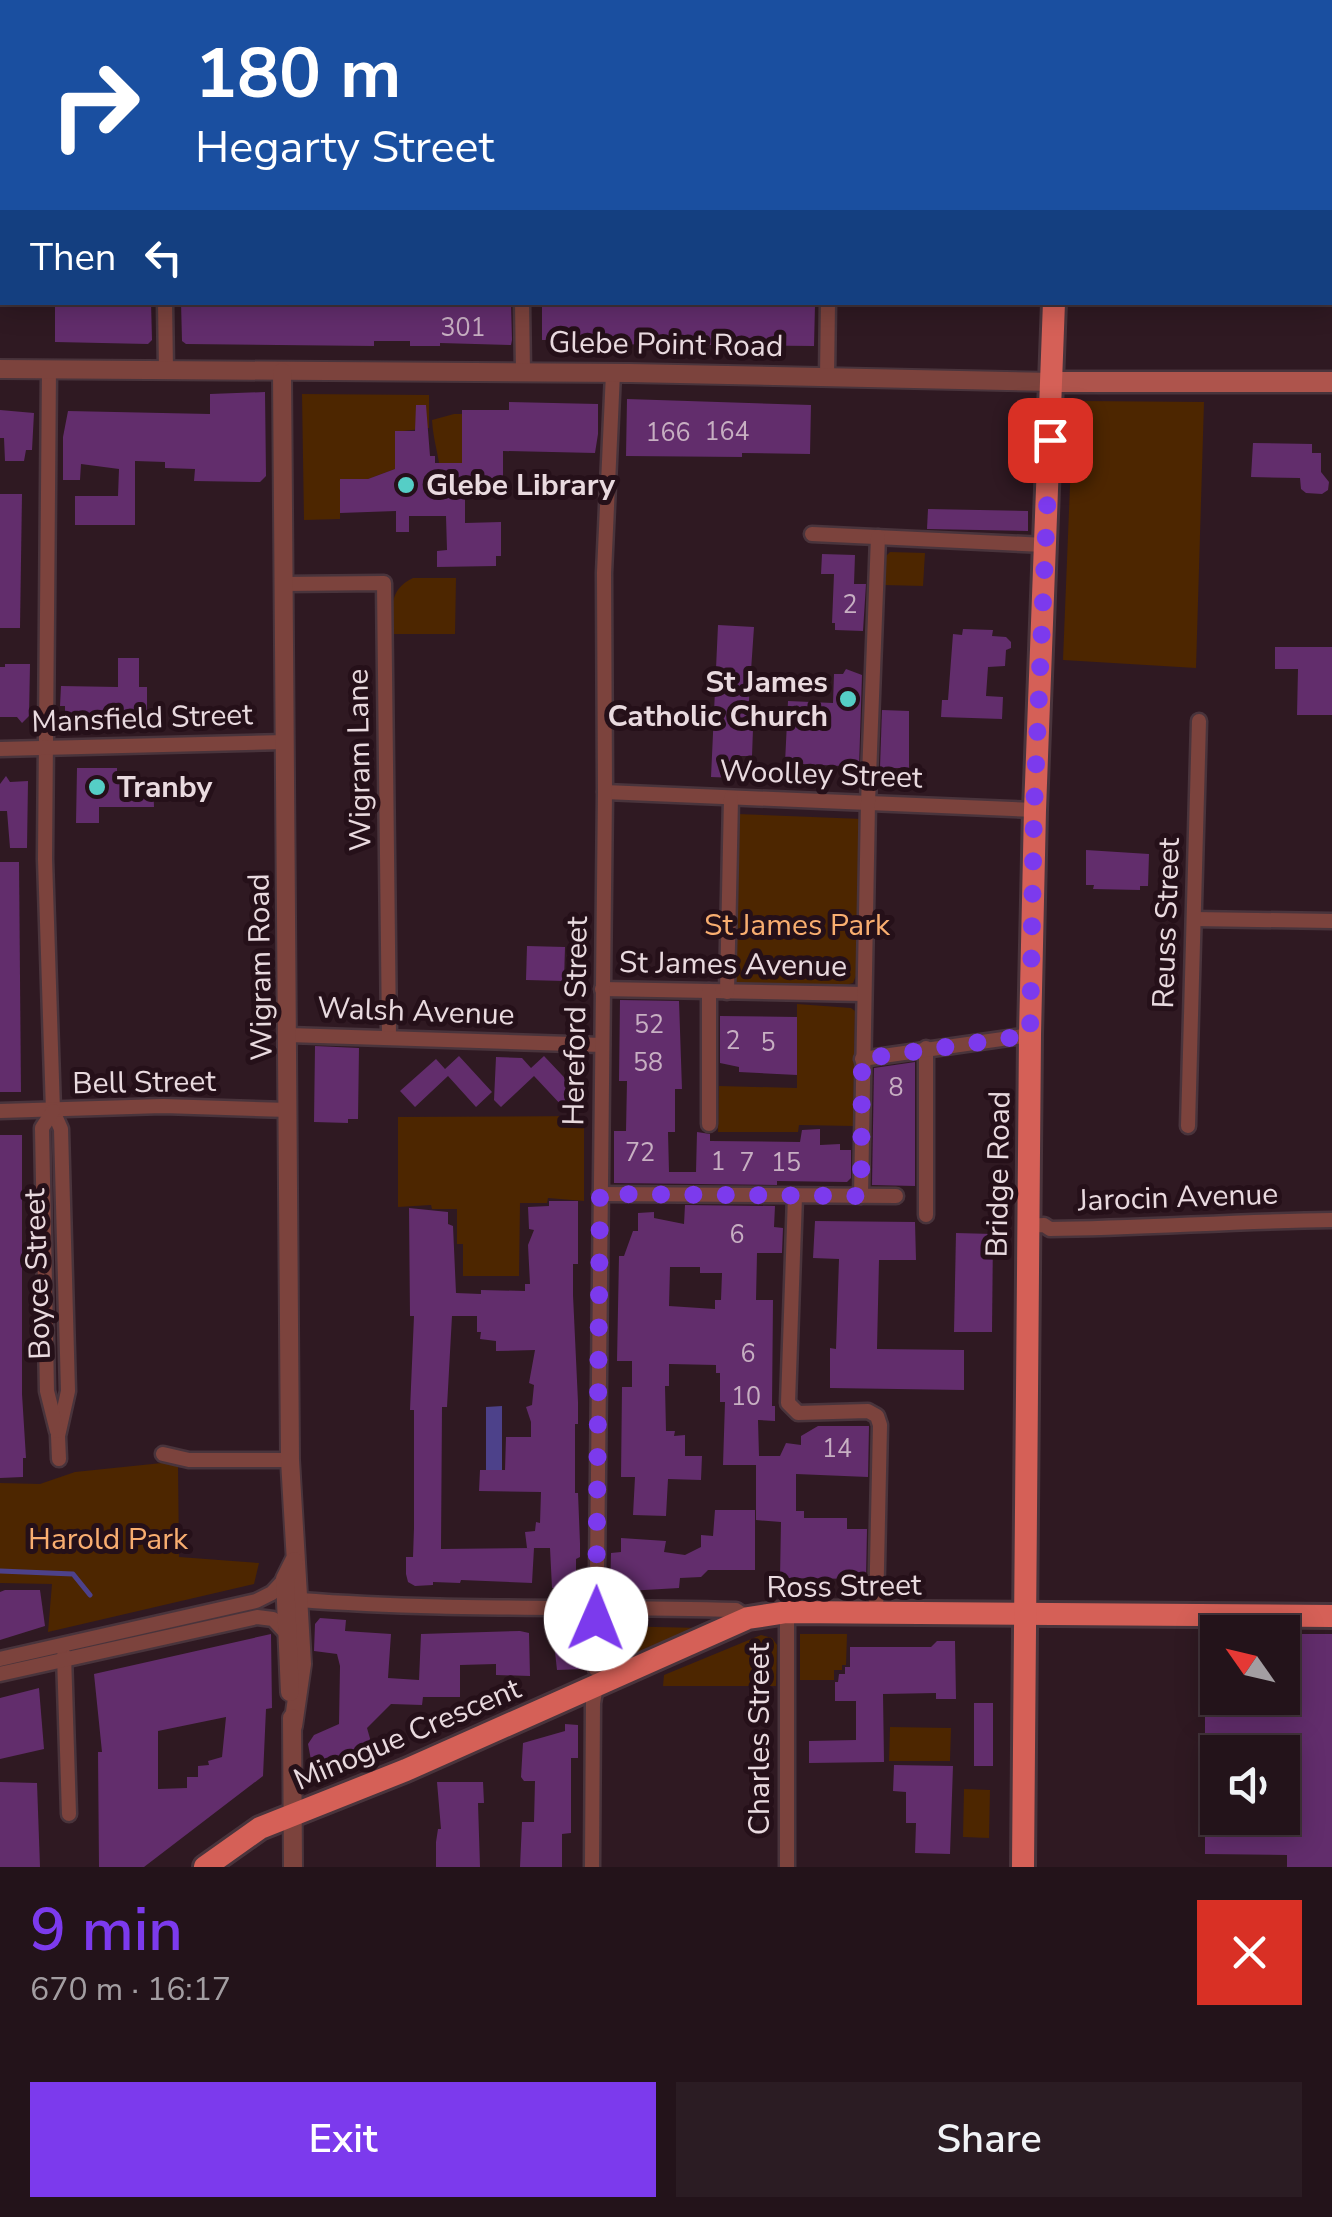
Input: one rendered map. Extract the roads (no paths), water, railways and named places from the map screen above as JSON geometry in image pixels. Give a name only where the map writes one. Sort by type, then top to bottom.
[{"type":"main road","name":"Bridge Road","points":[[1023,1867],[1034,810],[1054,305]]},
{"type":"main road","name":"Glebe Point Road","points":[[1052,382],[1332,382]]},
{"type":"main road","name":"Ross Street","points":[[748,1618],[787,1612],[1332,1616]]},
{"type":"main road","name":"Minogue Crescent","points":[[205,1867],[260,1828],[406,1770],[596,1677],[748,1618]]},
{"type":"street","points":[[166,305],[166,370]]},
{"type":"street","points":[[522,305],[522,372]]},
{"type":"street","points":[[827,377],[828,305]]},
{"type":"street","name":"Glebe Point Road","points":[[0,369],[613,373],[1052,382]]},
{"type":"street","name":"Boyce Street","points":[[49,369],[45,859],[52,1111],[60,1128],[68,1391],[58,1436],[58,1459]]},
{"type":"street","name":"Wigram Road","points":[[282,372],[290,1460],[302,1664],[293,1726]]},
{"type":"street","name":"Hereford Street","points":[[592,1867],[605,792],[604,572],[613,373]]},
{"type":"street","points":[[812,534],[1044,545]]},
{"type":"street","points":[[861,1196],[863,994],[878,537]]},
{"type":"street","name":"Wigram Lane","points":[[284,584],[384,583],[389,1036]]},
{"type":"street","name":"Reuss Street","points":[[1188,1126],[1200,720]]},
{"type":"street","name":"Mansfield Street","points":[[0,749],[285,742]]},
{"type":"street","name":"Woolley Street","points":[[605,792],[1034,810]]},
{"type":"street","points":[[726,992],[731,798]]},
{"type":"street","points":[[1194,918],[1332,921]]},
{"type":"street","name":"St James Avenue","points":[[602,989],[863,994]]},
{"type":"street","points":[[708,991],[709,1124]]},
{"type":"street","name":"Walsh Avenue","points":[[288,1035],[602,1045]]},
{"type":"street","points":[[862,1059],[1030,1035]]},
{"type":"street","points":[[926,1048],[926,1216]]},
{"type":"street","name":"Bell Street","points":[[0,1110],[163,1106],[288,1110]]},
{"type":"street","points":[[600,1194],[896,1196]]},
{"type":"street","points":[[795,1196],[788,1402],[798,1412],[868,1412],[877,1416],[880,1425],[876,1613]]},
{"type":"street","name":"Jarocin Avenue","points":[[1027,1226],[1162,1228],[1244,1221],[1332,1220]]},
{"type":"street","points":[[163,1454],[189,1460],[290,1460]]},
{"type":"street","name":"Wigram Road","points":[[293,1867],[293,1726],[285,1579],[294,1561]]},
{"type":"street","points":[[0,1659],[256,1601],[272,1593],[285,1579]]},
{"type":"street","name":"Ross Street","points":[[300,1600],[397,1606],[736,1610],[748,1618]]},
{"type":"street","name":"Charles Street","points":[[787,1612],[787,1867]]},
{"type":"street","points":[[0,1674],[254,1618],[273,1619],[288,1635]]},
{"type":"street","points":[[64,1644],[69,1814]]},
{"type":"waterway","points":[[0,1571],[73,1574],[90,1595]]},
{"type":"place","name":"Glebe Library","points":[[406,485]]},
{"type":"place","name":"St James Catholic Church","points":[[848,699]]},
{"type":"place","name":"Tranby","points":[[97,787]]},
{"type":"park label","name":"St James Park","points":[[797,925]]},
{"type":"park label","name":"Harold Park","points":[[108,1539]]}]
